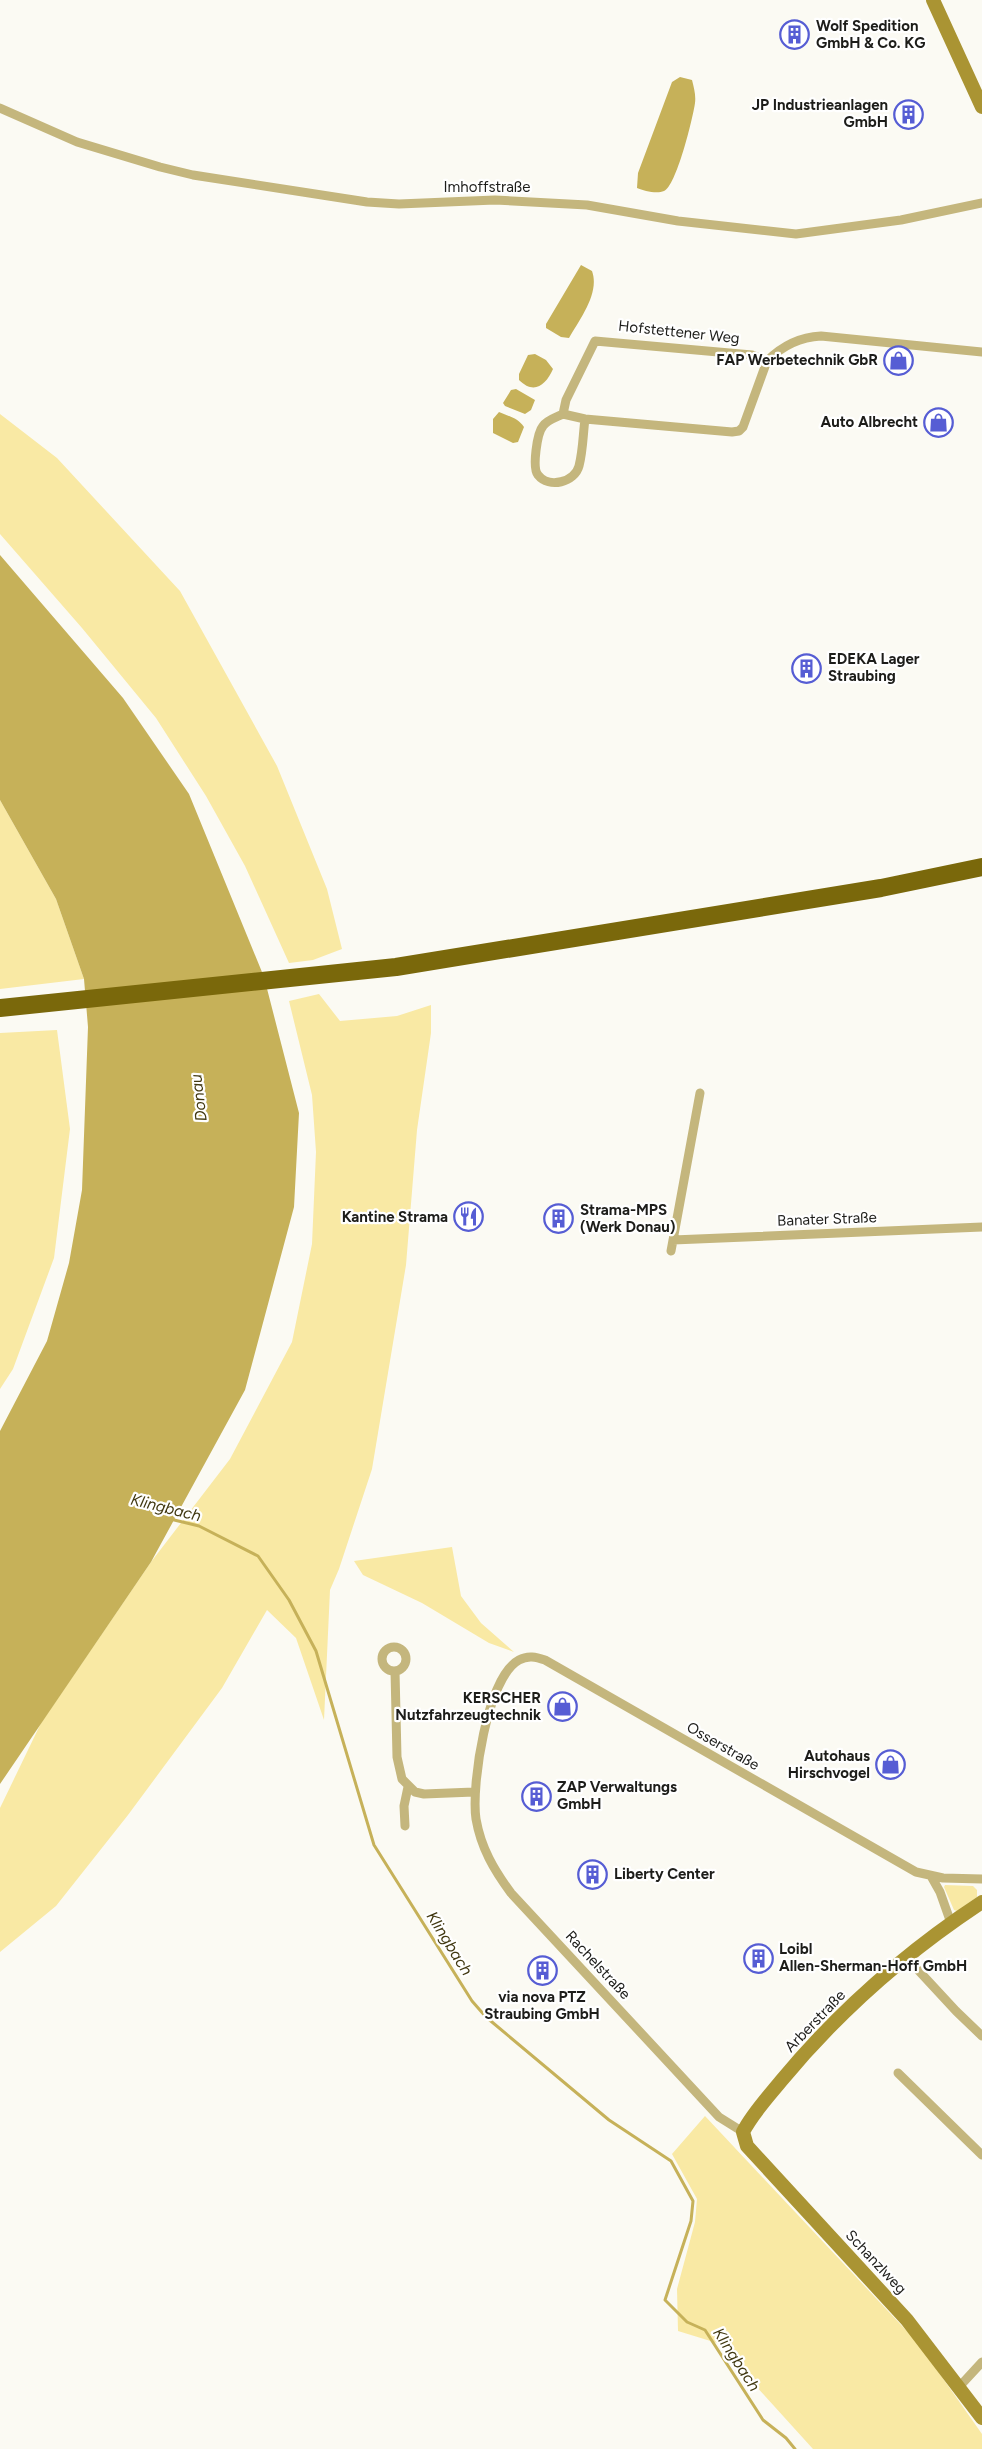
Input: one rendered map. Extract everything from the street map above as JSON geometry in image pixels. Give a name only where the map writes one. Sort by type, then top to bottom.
[{"type":"highway","points":[[0,1008],[350,972],[484,954],[881,888],[980,867]]},
{"type":"street","points":[[933,0],[982,107]]},
{"type":"street","name":"Imhoffstraße","points":[[0,108],[77,142],[160,167],[194,175],[367,202],[399,204],[495,200],[587,205],[678,221],[796,234],[901,220],[982,203]]},
{"type":"street","points":[[585,419],[579,468],[568,480],[555,483],[542,480],[535,473],[534,465],[540,432],[543,426],[563,414],[585,419],[732,432],[739,430],[743,426],[767,361],[775,353],[797,340],[821,336],[982,352]]},
{"type":"street","name":"Hofstettener Weg","points":[[563,414],[566,400],[595,340],[752,355],[767,361]]},
{"type":"street","points":[[671,1251],[700,1093]]},
{"type":"street","name":"Banater Straße","points":[[673,1240],[982,1227]]},
{"type":"street","name":"Osserstraße","points":[[505,1674],[516,1661],[524,1658],[533,1656],[545,1660],[902,1865],[931,1876],[982,1879]]},
{"type":"street","points":[[395,1671],[399,1770],[402,1779],[415,1792],[435,1795],[474,1791]]},
{"type":"street","name":"Rachelstraße","points":[[505,1674],[497,1689],[483,1737],[474,1791],[480,1839],[488,1858],[511,1893],[719,2117],[743,2132]]},
{"type":"street","points":[[405,1827],[404,1806],[408,1787]]},
{"type":"street","points":[[931,1876],[940,1892],[951,1923]]},
{"type":"street","name":"Arberstraße","points":[[743,2132],[770,2096],[851,2005],[906,1957],[982,1902]]},
{"type":"street","points":[[906,1957],[982,2036]]},
{"type":"street","points":[[898,2073],[982,2155]]},
{"type":"street","name":"Schanzlweg","points":[[743,2132],[747,2146],[907,2320],[982,2418]]},
{"type":"street","points":[[959,2387],[982,2362]]},
{"type":"shaded area","points":[[0,414],[57,458],[180,591],[277,766],[327,889],[342,949],[313,960],[289,963],[245,866],[206,796],[156,718],[0,534]]},
{"type":"shaded area","points":[[0,800],[56,899],[84,979],[0,989]]},
{"type":"shaded area","points":[[319,994],[340,1021],[397,1016],[431,1005],[431,1033],[417,1130],[406,1265],[372,1469],[330,1590],[324,1720],[296,1638],[267,1610],[222,1688],[128,1815],[56,1906],[0,1952],[0,1808],[41,1723],[151,1562],[230,1459],[292,1342],[312,1244],[316,1152],[312,1095],[289,1001]]},
{"type":"shaded area","points":[[57,1030],[70,1129],[54,1258],[13,1369],[0,1389],[0,1033]]},
{"type":"shaded area","points":[[452,1547],[461,1596],[481,1623],[514,1652],[489,1643],[422,1603],[363,1575],[354,1561]]},
{"type":"shaded area","points":[[945,1885],[973,1886],[977,1890],[977,1897],[957,1911],[954,1910]]},
{"type":"shaded area","points":[[705,2116],[918,2343],[982,2434],[982,2449],[813,2449],[717,2343],[678,2331],[677,2289],[695,2222],[697,2199],[672,2154]]},
{"type":"water","points":[[680,77],[692,80],[695,100],[694,111],[674,178],[669,187],[661,192],[637,188],[638,173],[672,82]]},
{"type":"water","points":[[581,265],[592,271],[594,279],[591,297],[569,338],[561,337],[546,328],[546,324]]},
{"type":"water","points":[[535,354],[546,360],[553,369],[547,380],[539,386],[530,387],[519,380],[519,374],[528,355]]},
{"type":"water","points":[[516,389],[535,400],[531,410],[525,414],[503,403],[511,390]]},
{"type":"water","points":[[499,412],[516,419],[524,427],[518,442],[513,443],[493,433],[493,419]]},
{"type":"water","name":"Donau","points":[[0,555],[123,698],[189,794],[264,977],[299,1113],[294,1207],[245,1390],[151,1562],[0,1784],[0,1431],[47,1341],[69,1263],[82,1190],[88,1027],[84,979],[56,899],[0,800]]},
{"type":"waterway","name":"Klingbach","points":[[170,1519],[199,1526],[258,1556],[289,1600],[316,1651],[374,1845],[472,2001],[486,2017],[609,2120],[671,2161],[693,2201],[691,2221],[665,2300],[687,2322],[705,2330],[763,2420],[786,2438],[795,2449]]},
{"type":"place","name":"Wolf Spedition GmbH & Co. KG","points":[[795,35]]},
{"type":"place","name":"JP Industrieanlagen GmbH","points":[[909,114]]},
{"type":"place","name":"FAP Werbetechnik GbR","points":[[899,360]]},
{"type":"place","name":"Auto Albrecht","points":[[939,422]]},
{"type":"place","name":"EDEKA Lager Straubing","points":[[807,668]]},
{"type":"place","name":"Kantine Strama","points":[[469,1217]]},
{"type":"place","name":"Strama-MPS (Werk Donau)","points":[[559,1219]]},
{"type":"place","name":"KERSCHER Nutzfahrzeugtechnik","points":[[562,1707]]},
{"type":"place","name":"Autohaus Hirschvogel","points":[[891,1765]]},
{"type":"place","name":"ZAP Verwaltungs GmbH","points":[[536,1796]]},
{"type":"place","name":"Liberty Center","points":[[593,1874]]},
{"type":"place","name":"Loibl Allen-Sherman-Hoff GmbH","points":[[758,1958]]},
{"type":"place","name":"via nova PTZ Straubing GmbH","points":[[542,1970]]}]
